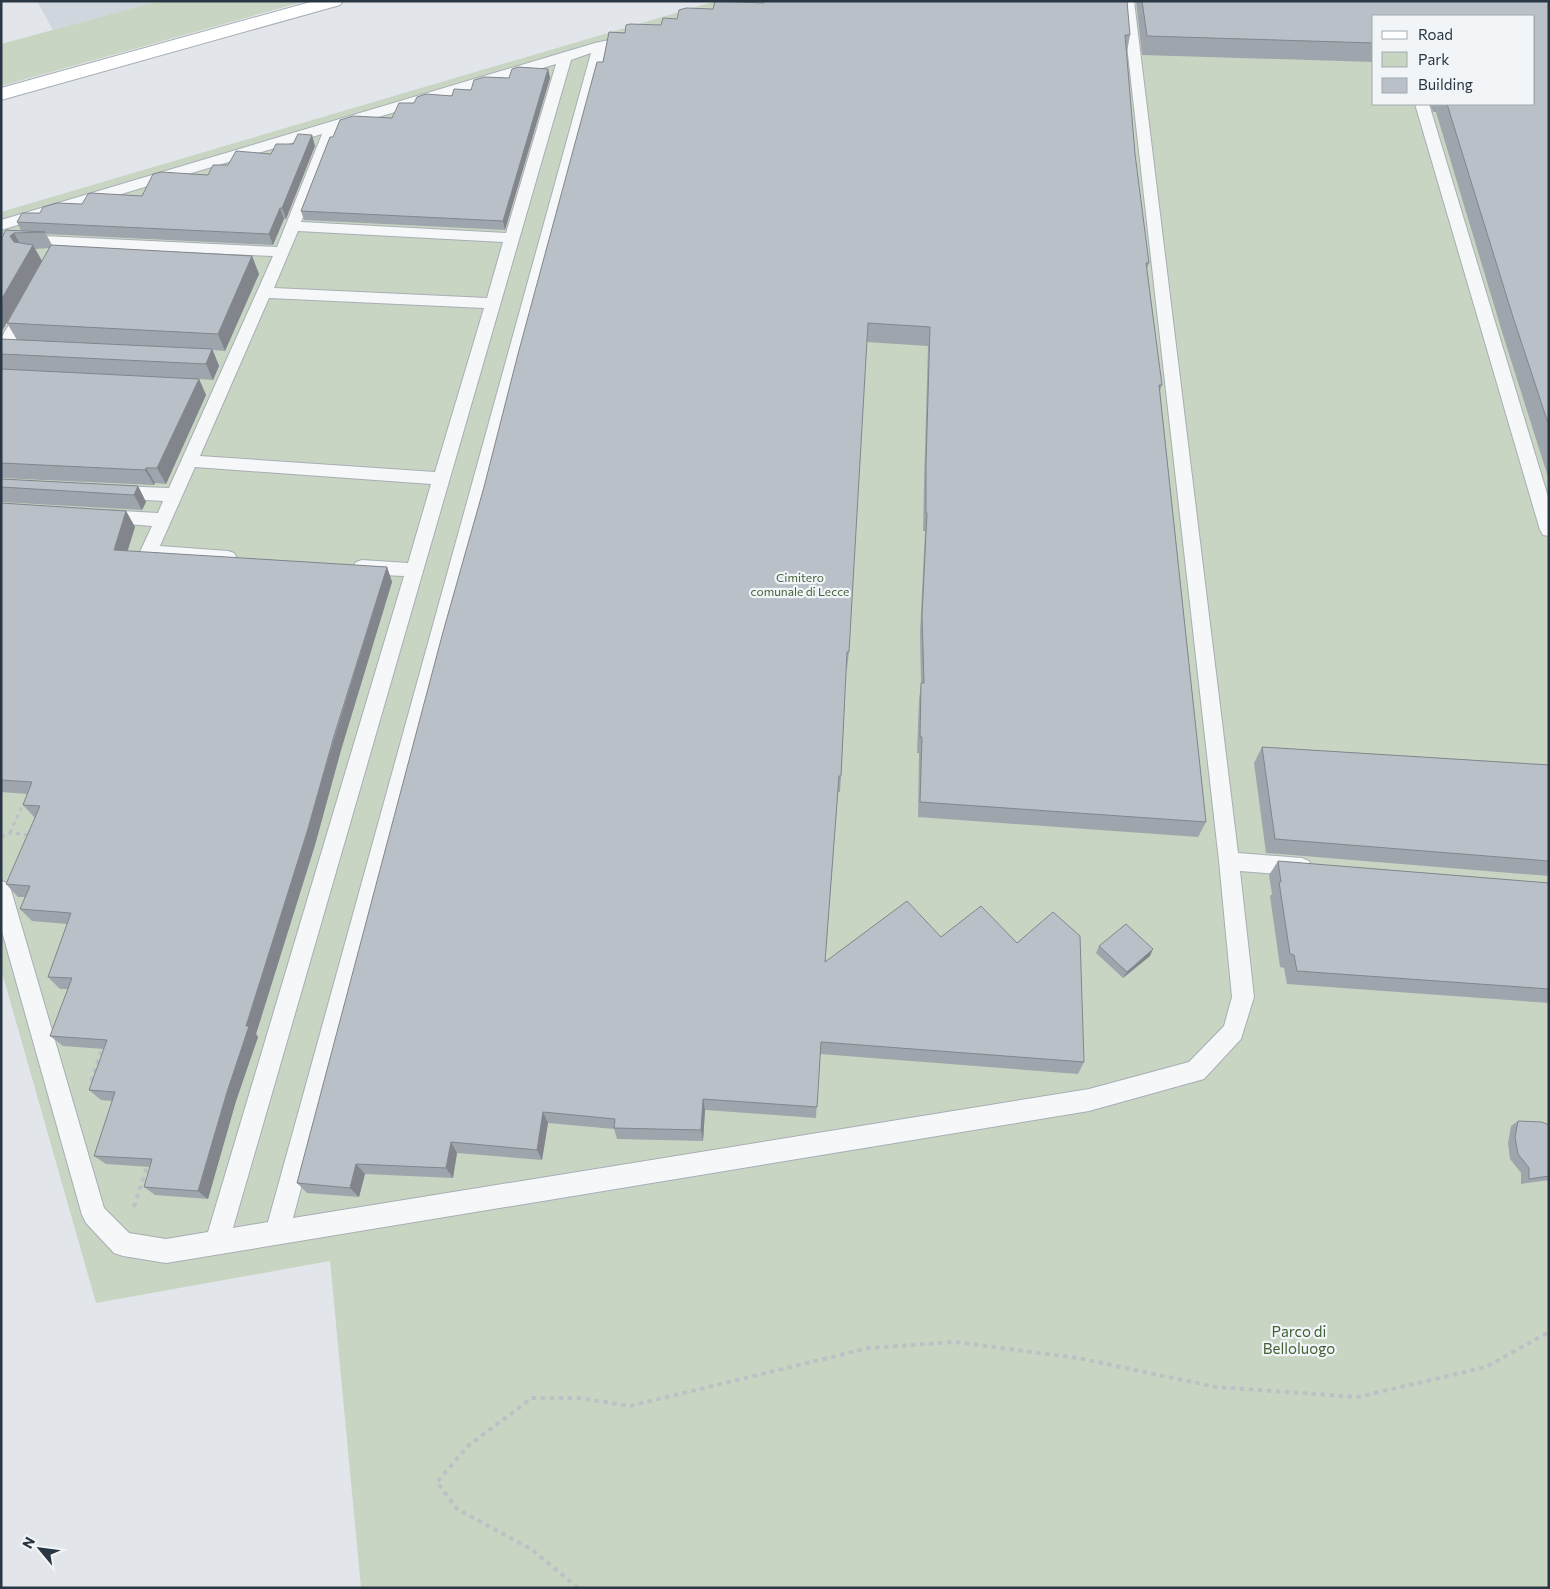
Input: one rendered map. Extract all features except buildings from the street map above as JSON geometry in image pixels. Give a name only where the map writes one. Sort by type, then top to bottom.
[{"type":"main road","points":[[1,94],[334,1]]},
{"type":"lane","points":[[1,890],[94,1215],[123,1244],[166,1251],[1089,1100],[1196,1071],[1233,1032],[1243,997],[1230,861],[1128,1]]},
{"type":"lane","points":[[1,224],[619,41]]},
{"type":"lane","points":[[277,1233],[600,46]]},
{"type":"lane","points":[[216,1243],[565,57]]},
{"type":"lane","points":[[1422,105],[1549,530]]},
{"type":"lane","points":[[246,559],[149,552],[282,252],[332,126]]},
{"type":"lane","points":[[293,226],[511,238]]},
{"type":"lane","points":[[1,238],[282,252]]},
{"type":"lane","points":[[1,252],[154,261]]},
{"type":"lane","points":[[256,267],[275,268]]},
{"type":"lane","points":[[264,293],[492,304]]},
{"type":"lane","points":[[3,350],[32,297]]},
{"type":"lane","points":[[3,350],[22,348]]},
{"type":"lane","points":[[215,358],[235,359]]},
{"type":"lane","points":[[202,387],[222,388]]},
{"type":"lane","points":[[190,461],[441,479]]},
{"type":"lane","points":[[96,491],[175,495]]},
{"type":"lane","points":[[91,516],[164,520]]},
{"type":"lane","points":[[344,566],[414,570]]},
{"type":"lane","points":[[1230,861],[1326,869]]},
{"type":"path","points":[[10,833],[26,798]]},
{"type":"path","points":[[1,837],[10,833],[38,835]]},
{"type":"path","points":[[72,1136],[104,1042]]},
{"type":"path","points":[[123,1244],[150,1159]]},
{"type":"path","points":[[578,1588],[532,1549],[457,1509],[437,1482],[469,1445],[532,1398],[579,1398],[630,1406],[869,1348],[955,1342],[1078,1358],[1216,1387],[1358,1397],[1486,1367],[1549,1332]]},
{"type":"shaded area","points":[[37,1],[159,1],[53,30]]},
{"type":"green space","points":[[159,1],[306,1],[1,86],[1,44]]},
{"type":"green space","name":"Cimitero comunale di Lecce","points":[[716,1],[1549,1],[1549,1588],[361,1588],[330,1261],[96,1303],[1,969],[1,212]]},
{"type":"park label","name":"Parco di Belloluogo","points":[[1299,1340]]}]
